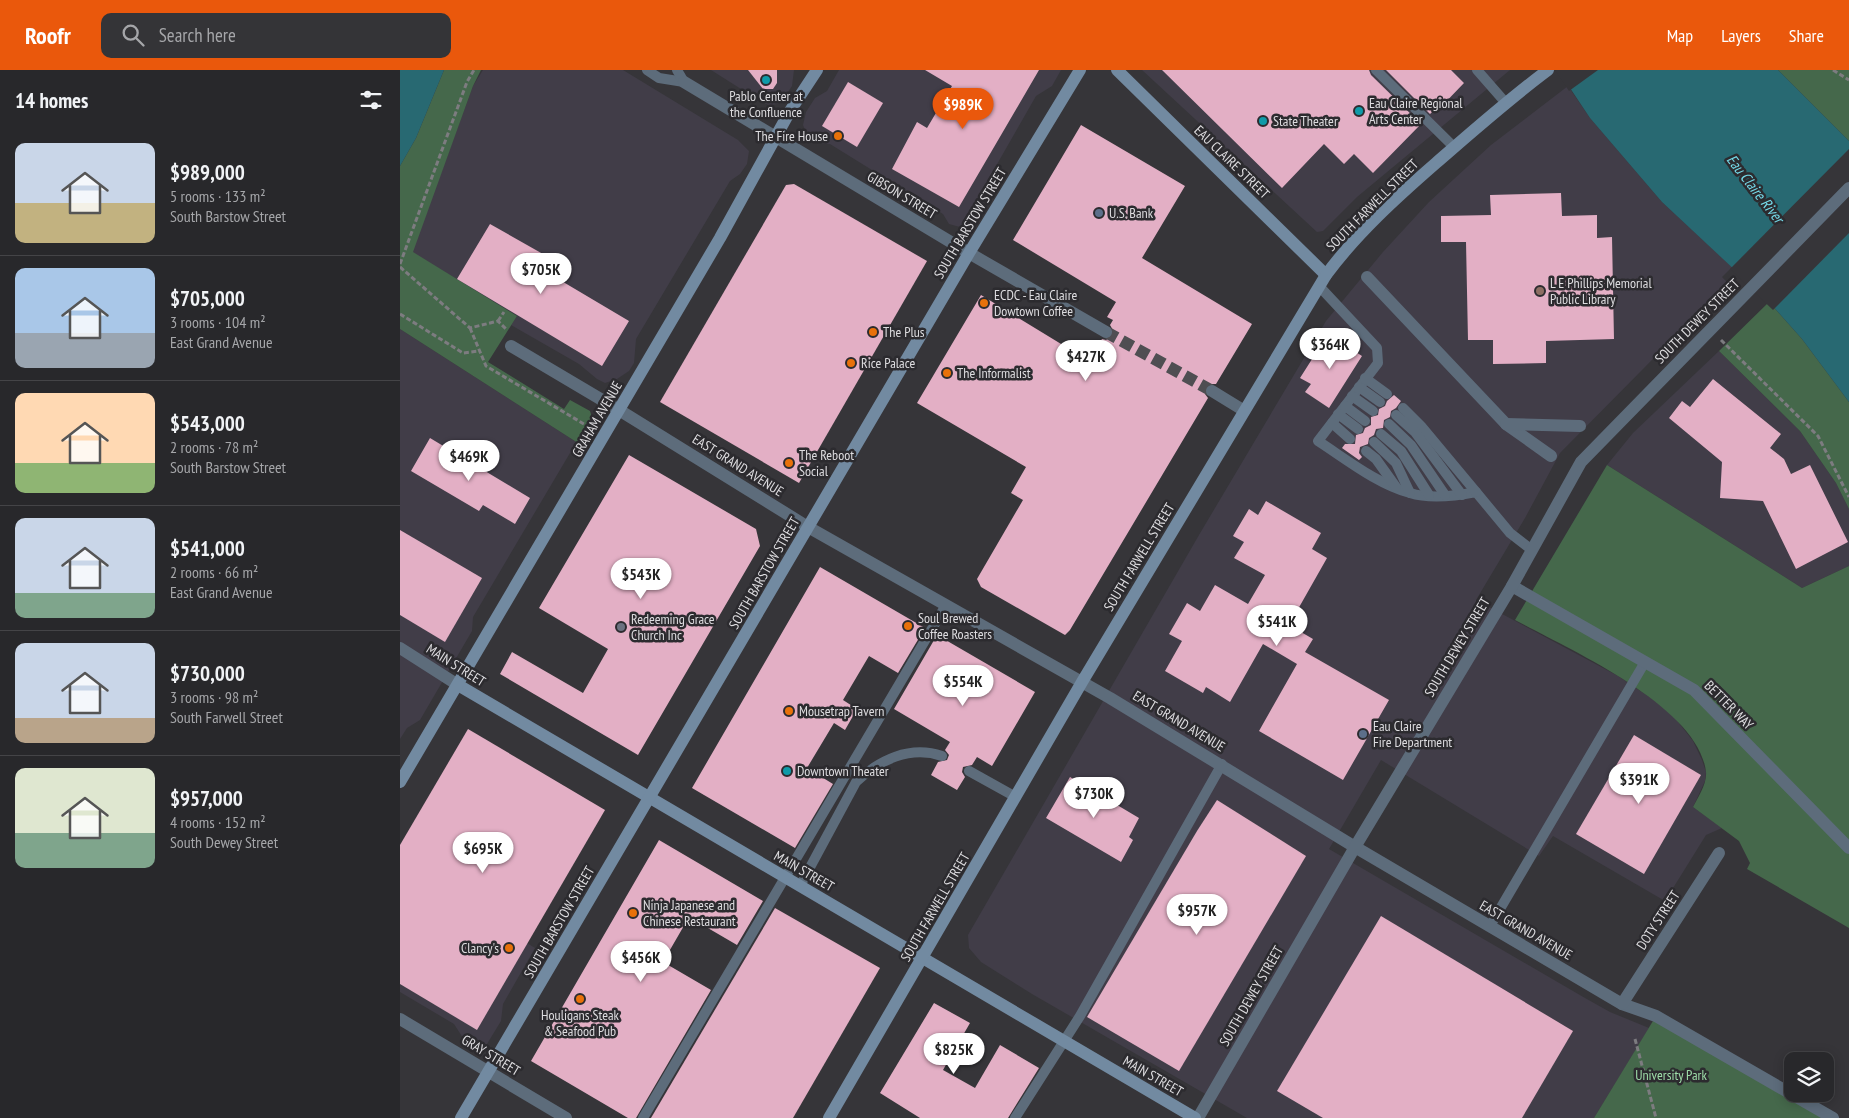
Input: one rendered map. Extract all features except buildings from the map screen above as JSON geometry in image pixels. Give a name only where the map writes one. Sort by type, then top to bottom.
[{"type":"street","name":"GRAHAM AVENUE","points":[[400,782],[619,410],[777,137],[790,111],[817,70]]},
{"type":"street","name":"SOUTH BARSTOW STREET","points":[[461,1118],[969,253],[1080,70]]},
{"type":"street","name":"EAU CLAIRE STREET","points":[[1117,70],[1326,275]]},
{"type":"street","name":"SOUTH FARWELL STREET","points":[[829,1118],[1082,682],[1326,275],[1342,254],[1399,196],[1505,102],[1548,70]]},
{"type":"street","name":"GIBSON STREET","points":[[684,82],[969,253],[1106,332]]},
{"type":"street","name":"SOUTH DEWEY STREET","points":[[1198,1118],[1355,846],[1512,586],[1581,462],[1849,188]]},
{"type":"street","points":[[1367,277],[1506,424],[1551,456]]},
{"type":"street","name":"EAST GRAND AVENUE","points":[[511,346],[619,410],[808,527],[1082,682],[1222,764],[1355,846],[1622,1004],[1656,1016],[1833,1118]]},
{"type":"street","points":[[1212,391],[1244,410]]},
{"type":"street","points":[[1506,424],[1580,426]]},
{"type":"street","name":"BETTER WAY","points":[[1512,586],[1694,690],[1849,848]]},
{"type":"street","name":"MAIN STREET","points":[[400,648],[649,798],[1194,1118]]},
{"type":"street","name":"DOTY STREET","points":[[1622,1004],[1719,853]]},
{"type":"street","name":"GRAY STREET","points":[[400,1020],[566,1118]]},
{"type":"lane","points":[[647,70],[659,78],[684,82]]},
{"type":"lane","points":[[677,70],[684,82]]},
{"type":"lane","points":[[1376,70],[1454,147]]},
{"type":"lane","points":[[1477,70],[1505,102]]},
{"type":"lane","points":[[1319,286],[1377,348],[1378,363],[1318,441],[1376,478],[1410,494],[1462,495],[1476,492]]},
{"type":"lane","points":[[1362,382],[1384,398]]},
{"type":"lane","points":[[1352,396],[1373,411]]},
{"type":"lane","points":[[1462,495],[1399,412],[1421,426],[1510,533],[1532,550]]},
{"type":"lane","points":[[1338,414],[1365,420]]},
{"type":"lane","points":[[1338,414],[1358,429]]},
{"type":"lane","points":[[1338,414],[1350,438]]},
{"type":"lane","points":[[1389,424],[1411,445],[1444,495]]},
{"type":"lane","points":[[1410,494],[1396,463],[1377,438],[1401,451],[1429,495]]},
{"type":"lane","points":[[1366,452],[1376,459],[1397,488]]},
{"type":"lane","points":[[643,1118],[946,605]]},
{"type":"lane","points":[[1490,926],[1645,662]]},
{"type":"lane","points":[[800,886],[856,782],[867,771],[889,759],[907,753],[928,752],[942,756]]},
{"type":"lane","points":[[1015,1118],[1080,1016],[1222,764]]},
{"type":"lane","points":[[969,771],[1016,797]]},
{"type":"path","points":[[474,70],[467,82],[400,266],[470,328],[486,366],[590,427]]},
{"type":"path","points":[[1833,70],[1849,80]]},
{"type":"path","points":[[470,328],[498,321],[504,312]]},
{"type":"path","points":[[400,314],[463,353],[479,351]]},
{"type":"path","points":[[498,321],[507,329],[511,346]]},
{"type":"path","points":[[1709,329],[1818,436],[1849,497]]},
{"type":"path","points":[[1635,1039],[1656,1118]]},
{"type":"shaded area","points":[[483,70],[623,70],[738,140],[749,151],[747,164],[740,174],[730,181],[636,339],[634,363],[629,371],[617,379],[605,383],[597,379],[579,364],[511,325],[517,316],[412,252],[473,86]]},
{"type":"shaded area","points":[[711,70],[794,70],[792,86],[786,95],[778,104],[769,105]]},
{"type":"shaded area","points":[[839,70],[1061,70],[1052,86],[1036,96],[984,187],[984,201],[974,220],[970,224],[960,227],[949,224],[943,214],[830,144],[821,143],[807,135],[803,125],[806,112],[815,98],[827,91]]},
{"type":"shaded area","points":[[1142,70],[1510,70],[1357,197],[1323,231],[1317,232]]},
{"type":"shaded area","points":[[1568,86],[1590,118],[1662,202],[1732,267],[1722,277],[1728,283],[1560,453],[1525,518],[1476,600],[1618,676],[1660,704],[1675,718],[1693,741],[1706,772],[1705,781],[1693,807],[1722,828],[1706,835],[1665,901],[1553,836],[1539,856],[1381,760],[1329,849],[1610,1012],[1649,1028],[1594,1118],[1247,1118],[1032,994],[981,962],[969,948],[968,935],[1199,535],[1326,321],[1383,252],[1429,202],[1491,145]]},
{"type":"shaded area","points":[[400,329],[581,445],[577,451],[570,453],[473,617],[472,631],[420,720],[407,728],[400,739]]},
{"type":"shaded area","points":[[1719,351],[1800,431],[1836,483],[1849,509],[1849,566],[1802,588],[1607,465],[1633,433]]},
{"type":"shaded area","points":[[481,915],[535,948],[503,1004],[501,1021],[487,1044],[479,1047],[465,1041],[454,1024],[400,992],[400,939]]},
{"type":"green space","points":[[444,70],[481,70],[473,86],[413,252],[517,316],[488,362],[564,409],[570,400],[590,411],[593,421],[581,445],[400,329],[400,166],[416,138]]},
{"type":"green space","points":[[1778,70],[1849,70],[1849,141]]},
{"type":"green space","points":[[1769,302],[1802,339],[1849,402],[1849,509],[1836,483],[1800,431],[1719,351]]},
{"type":"green space","points":[[1607,465],[1802,588],[1849,566],[1849,928],[1747,869],[1750,863],[1739,841],[1693,807],[1704,786],[1706,772],[1698,748],[1680,724],[1656,702],[1627,682],[1596,663],[1515,620]]},
{"type":"green space","name":"University Park","points":[[1656,1016],[1784,1090],[1784,1102],[1805,1102],[1833,1118],[1594,1118]]},
{"type":"water","points":[[400,70],[444,70],[416,138],[400,166]]},
{"type":"water","name":"Eau Claire River","points":[[1558,70],[1778,70],[1849,141],[1849,402],[1802,339],[1769,302],[1662,202],[1590,118]]},
{"type":"pier","points":[[1555,70],[1598,70],[1569,91]]},
{"type":"pier","points":[[1849,149],[1849,233],[1773,310],[1730,269]]},
{"type":"tunnel","points":[[1106,332],[1212,391]]},
{"type":"place","name":"Pablo Center at the Confluence","points":[[766,80]]},
{"type":"place","name":"Eau Claire Regional Arts Center","points":[[1359,111]]},
{"type":"place","name":"State Theater","points":[[1263,121]]},
{"type":"place","name":"The Fire House","points":[[838,136]]},
{"type":"place","name":"U.S. Bank","points":[[1099,213]]},
{"type":"place","name":"L E Phillips Memorial Public Library","points":[[1540,291]]},
{"type":"place","name":"ECDC - Eau Claire Dowtown Coffee","points":[[984,303]]},
{"type":"place","name":"The Plus","points":[[873,332]]},
{"type":"place","name":"Rice Palace","points":[[851,363]]},
{"type":"place","name":"The Informalist","points":[[947,373]]},
{"type":"place","name":"The Reboot Social","points":[[789,463]]},
{"type":"place","name":"Soul Brewed Coffee Roasters","points":[[908,626]]},
{"type":"place","name":"Redeeming Grace Church Inc","points":[[621,627]]},
{"type":"place","name":"Mousetrap Tavern","points":[[789,711]]},
{"type":"place","name":"Eau Claire Fire Department","points":[[1363,734]]},
{"type":"place","name":"Downtown Theater","points":[[787,771]]},
{"type":"place","name":"Ninja Japanese and Chinese Restaurant","points":[[633,913]]},
{"type":"place","name":"Clancy's","points":[[509,948]]},
{"type":"place","name":"Houligans Steak & Seafood Pub","points":[[580,999]]}]
